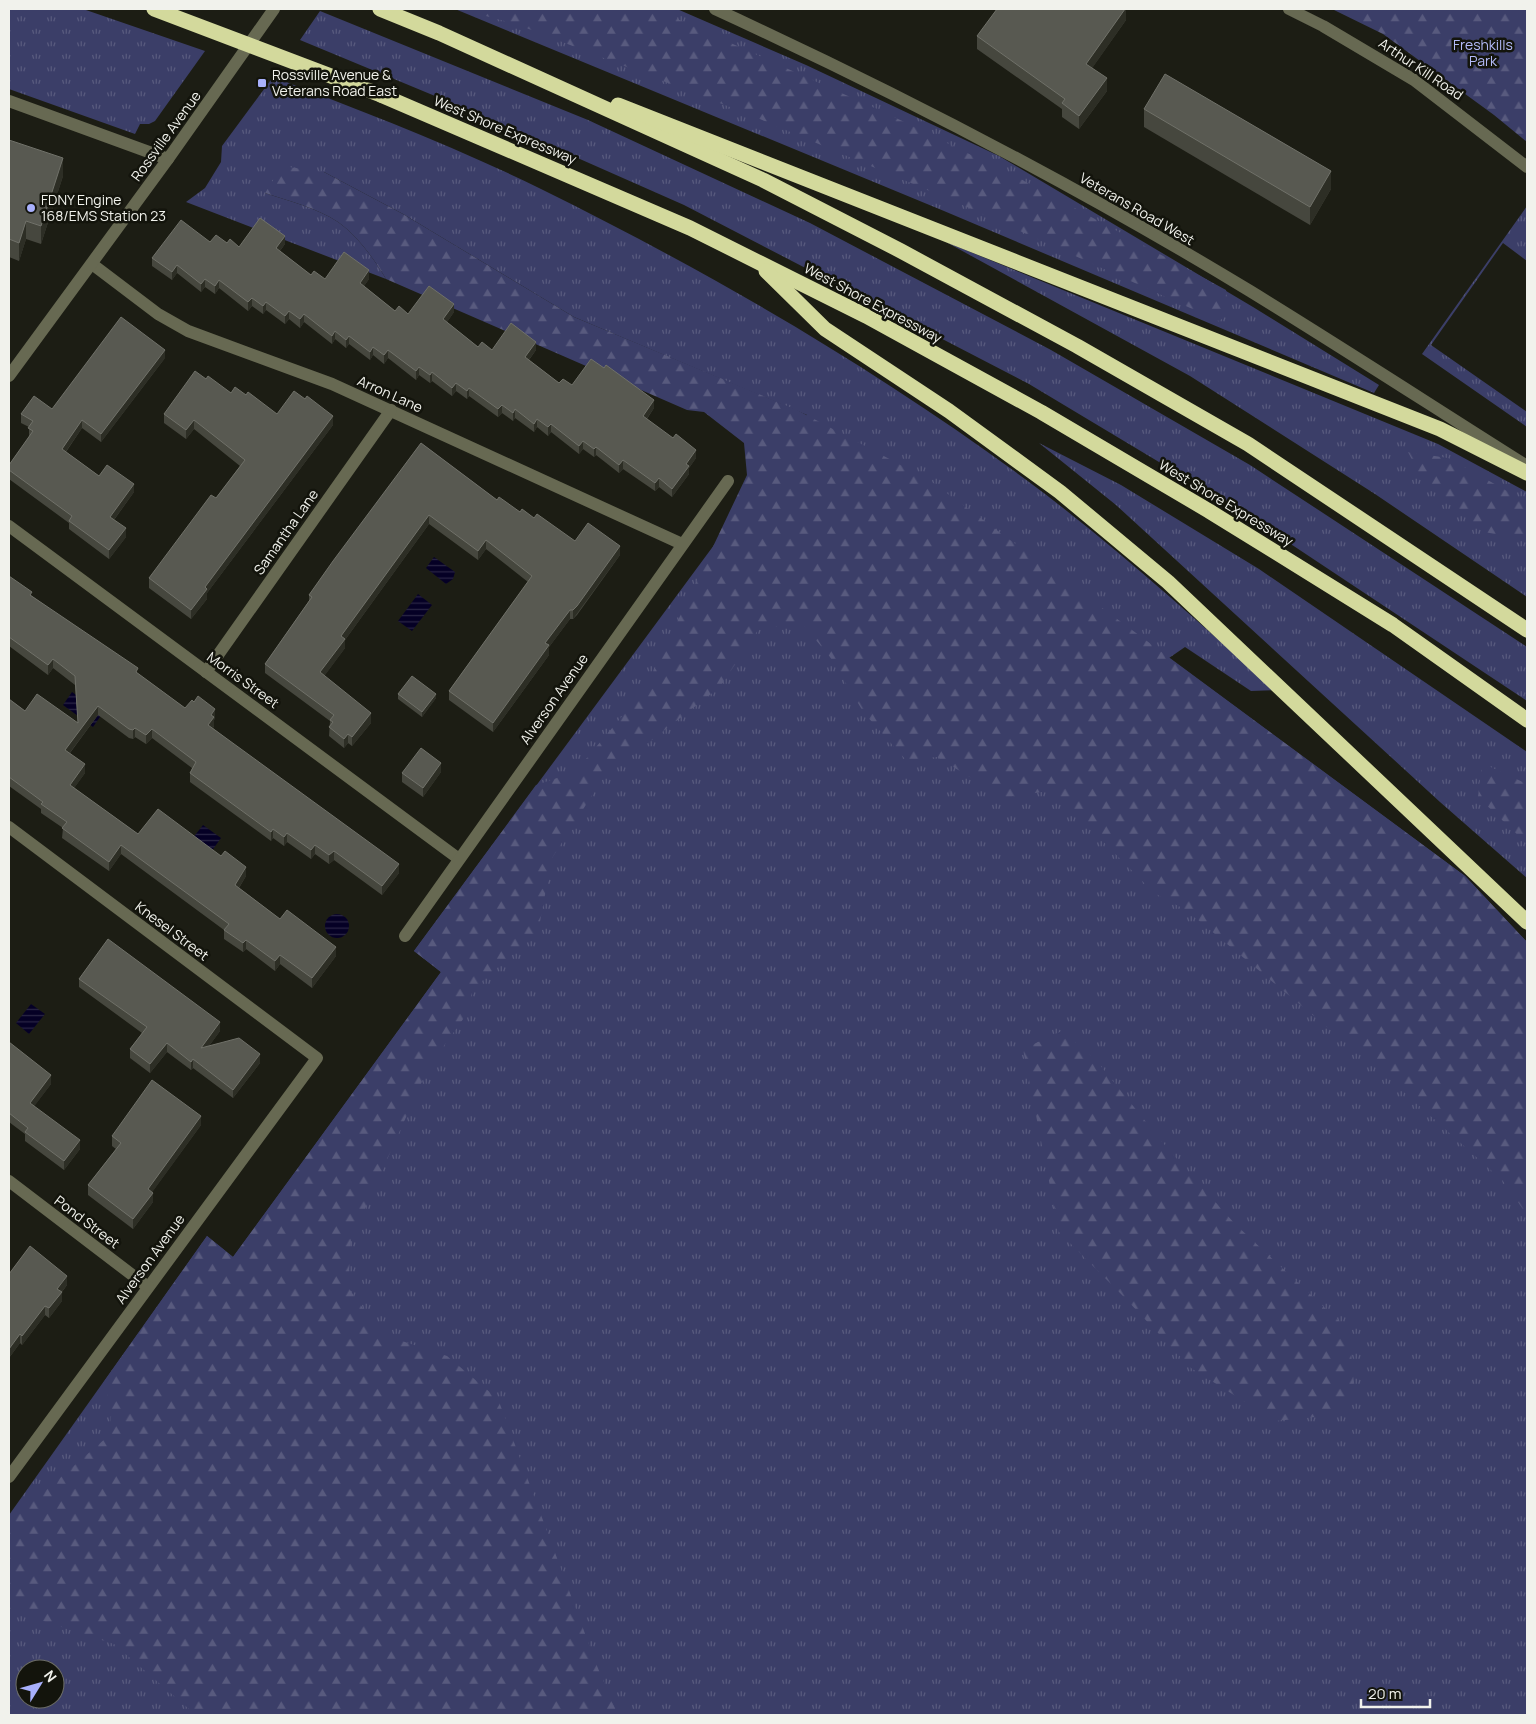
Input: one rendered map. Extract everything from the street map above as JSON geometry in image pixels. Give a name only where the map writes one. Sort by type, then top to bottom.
[{"type":"highway","name":"West Shore Expressway","points":[[154,9],[381,95],[690,228],[875,320],[1041,412],[1209,511],[1393,625],[1527,720]]},
{"type":"highway","points":[[380,9],[764,180],[901,250],[1077,346],[1248,444],[1527,630]]},
{"type":"highway","points":[[439,34],[1440,428],[1527,473]]},
{"type":"highway","points":[[756,261],[825,329],[950,411],[1036,475],[1168,582],[1527,922]]},
{"type":"street","name":"Rossville Avenue","points":[[9,376],[168,159],[274,9]]},
{"type":"street","name":"Veterans Road West","points":[[715,9],[943,118],[1096,202],[1249,291],[1527,466]]},
{"type":"street","name":"Arthur Kill Road","points":[[1288,9],[1323,26],[1414,80],[1527,167]]},
{"type":"street","points":[[9,101],[168,159]]},
{"type":"street","name":"Arron Lane","points":[[92,264],[158,314],[188,331],[332,384],[682,544]]},
{"type":"street","name":"Samantha Lane","points":[[206,672],[391,410]]},
{"type":"street","name":"Alverson Avenue","points":[[405,936],[728,481]]},
{"type":"street","name":"Morris Street","points":[[9,526],[459,859]]},
{"type":"street","name":"Knesel Street","points":[[9,827],[317,1058]]},
{"type":"street","name":"Alverson Avenue","points":[[9,1477],[317,1058]]},
{"type":"street","name":"Pond Street","points":[[9,1181],[148,1287]]},
{"type":"green space","points":[[9,9],[83,9],[205,51],[155,121],[149,124],[140,124],[135,134],[9,89]]},
{"type":"green space","points":[[455,9],[677,9],[806,65],[999,156],[1253,307],[1379,385],[1374,393],[944,211]]},
{"type":"green space","points":[[460,9],[655,9],[888,114],[1034,186],[1226,290],[1230,313],[1219,321],[958,203],[748,114],[516,24]]},
{"type":"green space","name":"Freshkills Park","points":[[1332,9],[1527,9],[1527,142],[1494,115],[1383,34]]},
{"type":"green space","points":[[320,11],[588,120],[810,223],[1051,350],[1250,465],[1527,647],[1527,701],[1244,513],[1029,384],[684,205],[476,113],[300,40]]},
{"type":"green space","points":[[273,77],[442,144],[541,189],[667,254],[790,324],[850,360],[968,438],[1090,529],[1275,690],[1251,691],[1185,647],[1169,658],[1465,876],[1527,942],[1527,1715],[9,1715],[9,1515],[207,1236],[233,1257],[441,972],[414,951],[717,541],[807,415],[574,317],[403,214],[324,172],[265,193],[312,209],[338,222],[365,248],[386,279],[186,202],[205,188],[221,162],[222,146]]},
{"type":"green space","points":[[282,166],[324,172],[403,214],[574,317],[797,410],[929,480],[1465,876],[1527,942],[1527,1215],[1503,1181],[1385,1075],[1186,910],[1154,893],[1083,821],[1048,791],[1004,798],[937,757],[906,760],[864,713],[830,657],[801,622],[758,630],[720,687],[603,778],[552,858],[538,932],[473,989],[466,1015],[428,1068],[351,1240],[348,1287],[381,1334],[447,1356],[498,1399],[597,1666],[618,1715],[196,1715],[114,1644],[9,1610],[9,1522],[106,1438],[109,1430],[111,1410],[103,1383],[207,1236],[233,1257],[441,972],[414,951],[536,785],[575,772],[624,714],[653,673],[747,475],[744,443],[704,412],[687,410],[386,279],[365,248],[338,222],[312,209],[265,193]]},
{"type":"green space","points":[[1527,206],[1527,261],[1503,243],[1431,345],[1527,412],[1527,427],[1422,354]]},
{"type":"green space","points":[[946,242],[1438,444],[1527,492],[1527,597],[1375,494],[1190,376]]},
{"type":"green space","points":[[1039,443],[1121,485],[1259,569],[1527,752],[1527,878],[1440,802],[1116,505]]},
{"type":"green space","points":[[1408,452],[1448,458],[1527,502],[1527,541],[1485,532],[1424,483]]},
{"type":"green space","points":[[1482,763],[1527,784],[1527,844],[1478,797]]},
{"type":"green space","points":[[1062,1031],[1095,1059],[1168,1149],[1235,1224],[1340,1322],[1351,1352],[1354,1385],[1335,1415],[1275,1421],[1191,1368],[1059,1232],[1023,1049]]},
{"type":"shaded area","points":[[434,557],[455,572],[453,579],[446,584],[426,568]]},
{"type":"shaded area","points":[[418,594],[432,605],[412,631],[398,621]]},
{"type":"shaded area","points":[[72,692],[102,714],[93,727],[63,705]]},
{"type":"shaded area","points":[[203,825],[221,838],[211,852],[192,839]]},
{"type":"shaded area","points":[[337,914],[346,917],[349,926],[346,935],[337,938],[328,935],[325,926],[328,917]]},
{"type":"shaded area","points":[[31,1004],[45,1014],[29,1034],[16,1023]]},
{"type":"building","points":[[997,9],[1125,9],[1086,64],[1107,78],[1079,116],[1062,103],[1065,99],[977,36]]},
{"type":"building","points":[[1165,74],[1331,171],[1310,207],[1144,109]]},
{"type":"building","name":"FDNY Engine 168/EMS Station 23","points":[[9,140],[63,158],[41,226],[26,221],[19,243],[9,239]]},
{"type":"building","points":[[260,218],[285,236],[276,248],[311,275],[314,271],[325,279],[344,252],[369,270],[360,283],[395,311],[399,306],[408,314],[429,286],[454,304],[443,319],[478,347],[482,342],[492,350],[511,323],[536,342],[525,357],[559,383],[563,379],[572,385],[591,359],[604,368],[606,365],[654,400],[643,416],[673,438],[676,434],[696,450],[686,464],[689,466],[672,489],[659,478],[655,483],[623,460],[619,465],[596,447],[594,449],[583,441],[579,446],[551,424],[548,427],[537,419],[534,424],[515,409],[513,413],[502,405],[498,409],[469,388],[467,391],[456,383],[452,388],[432,372],[430,375],[419,367],[416,371],[388,350],[384,355],[373,347],[370,352],[349,336],[346,340],[335,331],[332,336],[304,314],[300,319],[289,311],[285,316],[266,302],[263,306],[252,298],[248,302],[219,280],[215,286],[205,279],[201,284],[177,265],[172,272],[152,258],[181,220],[210,242],[216,235],[227,243],[230,239],[239,247]]},
{"type":"building","points":[[121,317],[165,350],[101,434],[82,420],[62,449],[99,476],[107,465],[134,484],[110,517],[126,528],[109,550],[69,521],[72,516],[9,470],[9,465],[33,431],[28,428],[33,421],[21,414],[34,396],[52,409]]},
{"type":"building","points":[[195,371],[206,379],[208,376],[231,393],[235,387],[246,395],[248,392],[277,414],[294,391],[305,399],[307,396],[333,416],[205,587],[207,589],[191,610],[149,578],[211,495],[216,498],[245,460],[194,420],[186,430],[164,414]]},
{"type":"building","points":[[421,443],[497,500],[499,497],[520,512],[522,509],[534,518],[537,514],[575,541],[588,523],[620,546],[577,606],[570,610],[545,643],[549,645],[493,723],[449,691],[532,576],[486,540],[478,551],[429,515],[341,636],[345,639],[320,672],[371,713],[352,737],[348,734],[344,739],[329,727],[333,722],[330,720],[334,715],[265,664],[312,597],[309,595],[333,561]]},
{"type":"building","points":[[9,576],[32,592],[30,595],[138,668],[136,672],[185,708],[192,700],[194,702],[198,696],[215,709],[211,715],[214,717],[208,725],[399,864],[382,886],[334,851],[329,855],[315,845],[311,850],[287,833],[284,837],[273,829],[271,832],[190,773],[196,762],[152,729],[146,735],[135,728],[133,730],[129,729],[98,706],[65,750],[85,764],[70,785],[138,834],[158,809],[221,856],[225,851],[246,867],[235,885],[280,919],[287,910],[336,947],[312,978],[280,955],[275,961],[246,940],[243,943],[224,930],[229,924],[121,845],[109,862],[62,828],[67,822],[41,804],[43,802],[9,777],[9,699],[25,711],[37,694],[78,723],[75,676],[53,659],[48,665],[9,637]]},
{"type":"building","points":[[412,676],[436,694],[422,712],[398,694]]},
{"type":"building","points":[[421,748],[441,763],[423,788],[402,773]]},
{"type":"building","points":[[108,939],[220,1022],[201,1048],[239,1038],[260,1054],[233,1090],[193,1059],[191,1062],[167,1043],[150,1064],[130,1049],[147,1027],[79,979]]},
{"type":"building","points":[[9,1042],[51,1075],[30,1103],[80,1140],[64,1161],[25,1132],[28,1128],[9,1113]]},
{"type":"building","points":[[152,1080],[201,1116],[148,1189],[153,1193],[133,1219],[88,1185],[121,1143],[112,1136]]},
{"type":"building","points":[[30,1246],[67,1276],[57,1289],[62,1292],[49,1308],[45,1306],[22,1336],[20,1334],[9,1349],[9,1274]]},
{"type":"place","name":"Rossville Avenue & Veterans Road East","points":[[262,83]]},
{"type":"place","name":"FDNY Engine 168/EMS Station 23","points":[[31,208]]}]
